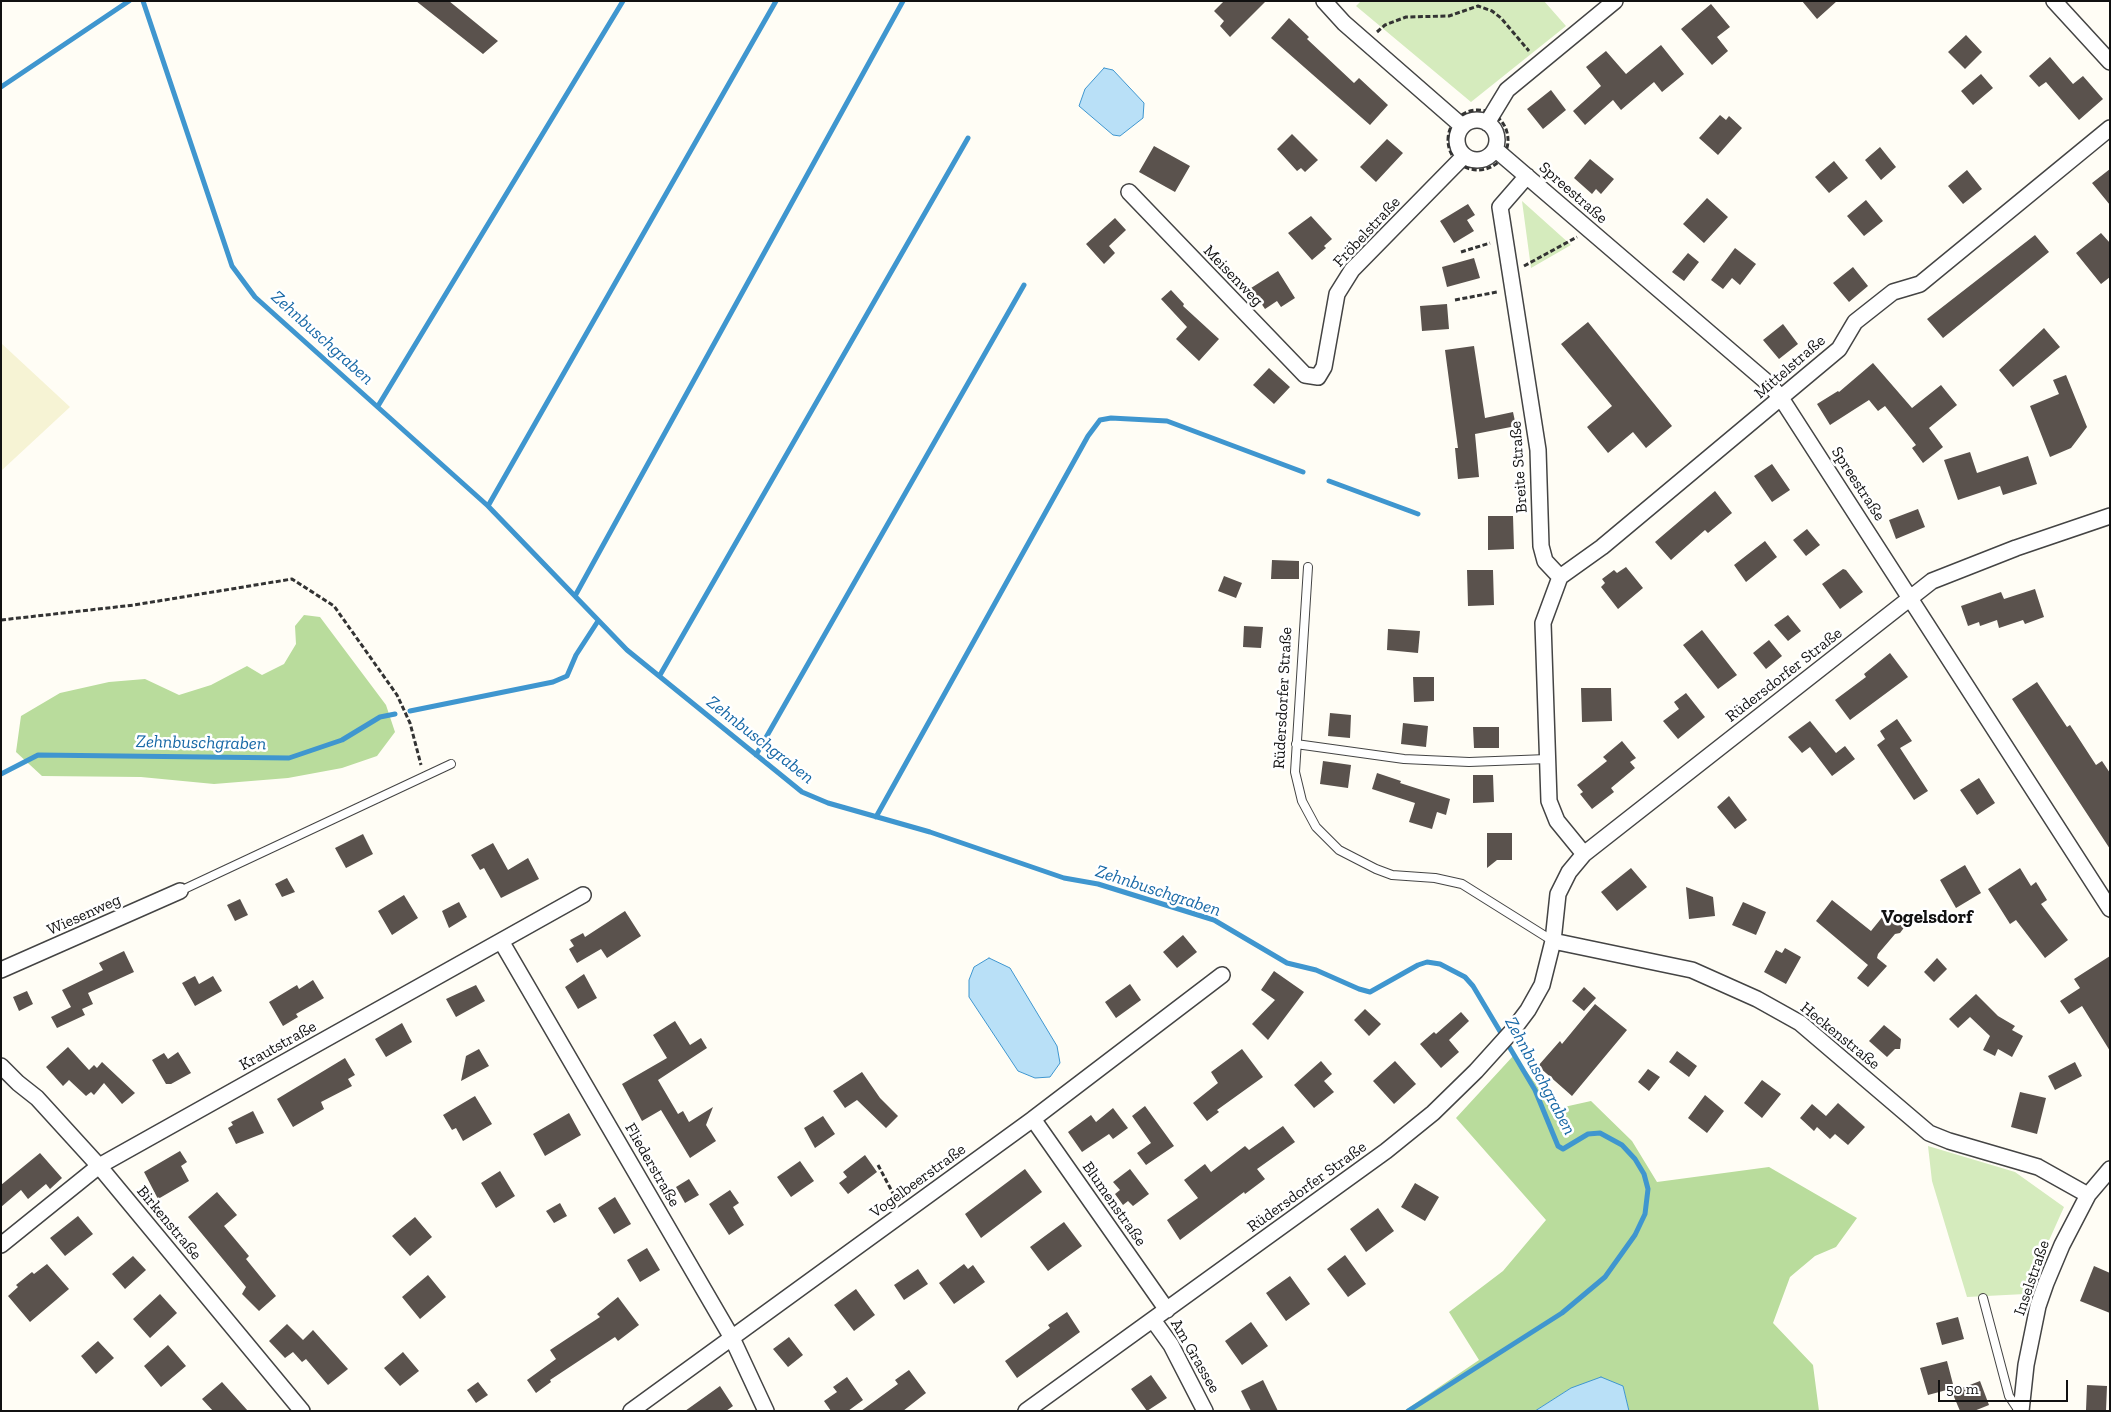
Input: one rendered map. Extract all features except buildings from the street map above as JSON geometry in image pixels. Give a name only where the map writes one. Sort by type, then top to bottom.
[{"type":"street","points":[[1324,1],[1366,42],[1459,124]]},
{"type":"street","points":[[1490,119],[1507,90],[1615,1]]},
{"type":"street","points":[[2054,1],[2110,62]]},
{"type":"street","points":[[1459,124],[1490,119]]},
{"type":"street","points":[[1459,124],[1457,138],[1461,159],[1481,160],[1499,153],[1496,135],[1490,119]]},
{"type":"street","name":"Mittelstraße","points":[[1560,577],[1609,541],[1839,349],[1855,322],[1893,292],[1920,284],[2110,128]]},
{"type":"street","name":"Spreestraße","points":[[1499,153],[1769,384],[1781,398],[2110,909]]},
{"type":"street","name":"Fröbelstraße","points":[[1318,377],[1324,367],[1337,294],[1352,270],[1461,159]]},
{"type":"street","name":"Breite Straße","points":[[1527,176],[1500,207],[1538,450],[1541,546],[1545,561],[1560,577]]},
{"type":"street","name":"Meisenweg","points":[[1129,192],[1306,375],[1318,377]]},
{"type":"street","name":"Rüdersdorfer Straße","points":[[1026,1411],[1386,1151],[1432,1112],[1498,1048],[1513,1030],[1542,985],[1553,941],[1558,894],[1569,872],[1584,854],[1932,581],[2110,516]]},
{"type":"street","points":[[1560,577],[1543,623],[1549,801],[1557,821],[1584,854]]},
{"type":"street","name":"Wiesenweg","points":[[1,970],[180,891]]},
{"type":"street","name":"Krautstraße","points":[[1,1245],[99,1166],[582,895]]},
{"type":"street","name":"Fliederstraße","points":[[501,941],[732,1338],[766,1411]]},
{"type":"street","name":"Heckenstraße","points":[[1553,941],[1692,970],[1757,999],[1800,1023],[1929,1133],[1949,1141],[2038,1167],[2088,1195]]},
{"type":"street","name":"Vogelbeerstraße","points":[[631,1411],[1033,1118],[1222,975]]},
{"type":"street","name":"Birkenstraße","points":[[1,1066],[37,1098],[99,1166],[302,1411]]},
{"type":"street","name":"Blumenstraße","points":[[1033,1118],[1167,1310]]},
{"type":"street","name":"Inselstraße","points":[[2020,1411],[2026,1365],[2038,1306],[2062,1245],[2088,1195],[2110,1169]]},
{"type":"street","name":"Am Grassee","points":[[1154,1320],[1171,1345],[1206,1411]]},
{"type":"lane","name":"Rüdersdorfer Straße","points":[[1308,567],[1295,772],[1302,801],[1316,827],[1339,850],[1392,875],[1435,878],[1462,884],[1553,941]]},
{"type":"lane","points":[[1296,744],[1404,759],[1469,762],[1547,759]]},
{"type":"lane","points":[[180,891],[451,764]]},
{"type":"lane","name":"Inselstraße","points":[[1983,1298],[2009,1396],[2020,1411]]},
{"type":"path","points":[[1366,42],[1385,25],[1406,17],[1449,16],[1478,6],[1492,11],[1501,18],[1540,63]]},
{"type":"path","points":[[1479,110],[1490,119],[1504,124],[1509,142],[1487,169],[1467,168],[1448,144],[1449,134],[1469,111],[1479,110]]},
{"type":"path","points":[[1455,300],[1512,281],[1570,240],[1574,240],[1586,228]]},
{"type":"path","points":[[1461,252],[1505,239]]},
{"type":"path","points":[[1,620],[134,605],[292,579],[334,606],[397,695],[410,723],[424,776]]},
{"type":"path","points":[[878,1165],[904,1213]]},
{"type":"shaded area","points":[[1,343],[70,407],[1,471]]},
{"type":"green space","points":[[1361,1],[1544,1],[1566,26],[1471,102],[1356,6]]},
{"type":"green space","points":[[1522,201],[1571,245],[1531,268]]},
{"type":"green space","points":[[304,615],[320,617],[386,705],[395,732],[377,756],[342,768],[288,778],[214,784],[141,777],[42,776],[16,752],[21,716],[60,693],[109,682],[145,679],[179,695],[211,685],[247,666],[262,675],[284,664],[296,644],[295,626]]},
{"type":"green space","points":[[1514,1055],[1555,1109],[1591,1101],[1632,1141],[1657,1182],[1769,1167],[1857,1218],[1836,1247],[1815,1256],[1790,1277],[1773,1323],[1813,1365],[1819,1411],[1629,1411],[1623,1386],[1571,1388],[1535,1411],[1404,1411],[1479,1360],[1449,1312],[1503,1271],[1546,1220],[1456,1118]]},
{"type":"green space","points":[[1928,1146],[2015,1172],[2064,1207],[2025,1294],[1967,1297],[1932,1181]]},
{"type":"water","points":[[1104,68],[1113,70],[1144,103],[1143,118],[1120,136],[1113,135],[1079,106],[1085,89]]},
{"type":"water","points":[[989,958],[1010,968],[1057,1046],[1060,1063],[1050,1077],[1035,1078],[1018,1071],[969,997],[969,980],[974,967]]},
{"type":"water","points":[[1601,1377],[1623,1386],[1629,1411],[1535,1411],[1571,1388]]},
{"type":"waterway","points":[[1,87],[129,1]]},
{"type":"waterway","name":"Zehnbuschgraben","points":[[143,1],[232,266],[255,297],[488,506],[627,650],[802,792],[828,803],[930,832],[1064,878],[1098,884],[1214,920],[1287,963],[1316,970],[1370,992],[1418,965],[1427,962],[1440,964],[1465,977],[1473,986],[1535,1090],[1558,1146],[1563,1149],[1588,1134],[1600,1133],[1622,1145],[1635,1159],[1644,1174],[1648,1189],[1645,1214],[1635,1235],[1605,1277],[1562,1313],[1408,1411]]},
{"type":"waterway","points":[[378,406],[623,1]]},
{"type":"waterway","points":[[488,506],[776,1]]},
{"type":"waterway","points":[[575,596],[903,1]]},
{"type":"waterway","points":[[660,675],[968,138]]},
{"type":"waterway","points":[[756,755],[1024,285]]},
{"type":"waterway","points":[[876,817],[1088,436],[1100,420],[1111,418],[1167,421],[1303,472]]},
{"type":"waterway","points":[[1329,481],[1418,514]]},
{"type":"waterway","name":"Zehnbuschgraben","points":[[410,711],[553,682],[567,676],[576,655],[598,621]]},
{"type":"waterway","name":"Zehnbuschgraben","points":[[1,774],[38,755],[289,758],[342,740],[380,717],[395,714]]},
{"type":"district","name":"Vogelsdorf","points":[[1927,918]]}]
